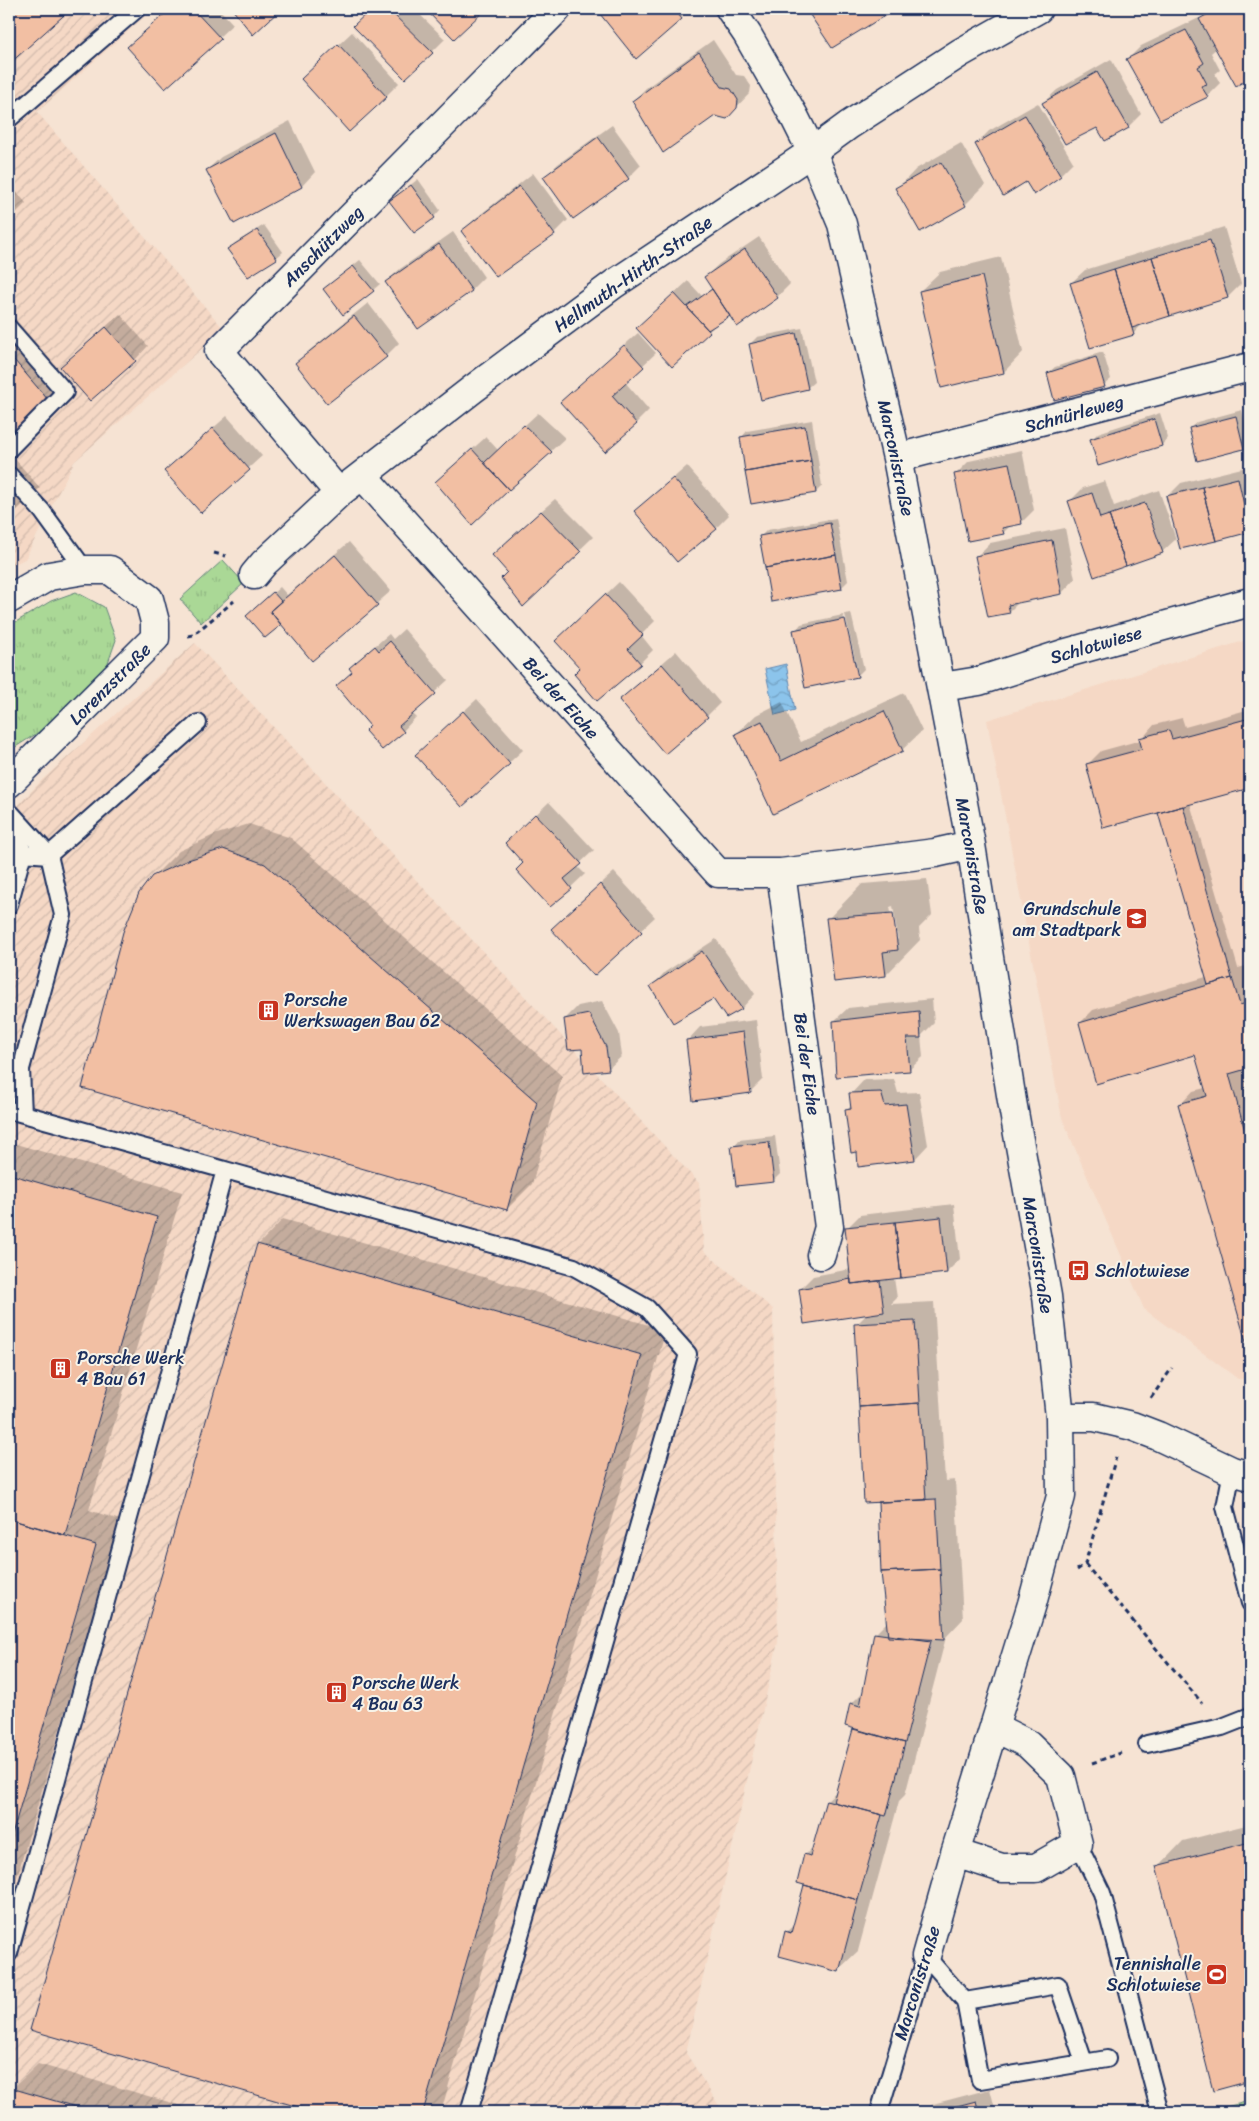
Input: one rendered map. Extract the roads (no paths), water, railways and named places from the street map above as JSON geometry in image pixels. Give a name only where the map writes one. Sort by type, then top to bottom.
[{"type":"street","name":"Anschützweg","points":[[339,493],[219,351],[557,9]]},
{"type":"street","name":"Marconistraße","points":[[730,9],[747,34],[812,152],[842,224],[898,458],[971,845],[1012,1101],[1046,1296],[1060,1417],[1061,1496],[1032,1604],[955,1853],[926,1956]]},
{"type":"street","name":"Hellmuth-Hirth-Straße","points":[[254,575],[264,562],[339,493],[363,476],[472,388],[614,284],[812,152],[849,125],[960,53],[1038,9]]},
{"type":"street","name":"Schnürleweg","points":[[898,458],[1250,367]]},
{"type":"street","name":"Bei der Eiche","points":[[363,476],[718,873],[781,873],[935,853],[971,845]]},
{"type":"street","name":"Lorenzstraße","points":[[9,599],[49,576],[85,570],[110,570],[149,599],[156,622],[155,638],[9,783]]},
{"type":"street","name":"Schlotwiese","points":[[942,687],[979,681],[1063,654],[1250,602]]},
{"type":"street","name":"Bei der Eiche","points":[[781,873],[828,1227],[821,1255]]},
{"type":"street","points":[[1060,1417],[1094,1417],[1132,1426],[1241,1474]]},
{"type":"street","points":[[955,1853],[1002,1868],[1036,1868],[1078,1844],[1061,1776],[1028,1744],[994,1727]]},
{"type":"lane","points":[[9,119],[137,9]]},
{"type":"lane","points":[[9,328],[65,392],[9,449]]},
{"type":"lane","points":[[9,475],[42,511],[85,570]]},
{"type":"lane","points":[[23,853],[49,855],[198,723]]},
{"type":"lane","points":[[10,812],[49,855],[63,915],[20,1069],[16,1112],[574,1267],[646,1308],[688,1354],[468,2112]]},
{"type":"lane","points":[[9,905],[23,853],[10,812]]},
{"type":"lane","points":[[9,1952],[226,1170]]},
{"type":"lane","points":[[1241,1474],[1224,1507],[1250,1603]]},
{"type":"lane","points":[[1147,1744],[1222,1727],[1250,1716]]},
{"type":"lane","points":[[1078,1844],[1102,1893],[1160,2112]]},
{"type":"lane","points":[[926,1956],[965,2001],[980,2080],[1108,2059]]},
{"type":"lane","name":"Marconistraße","points":[[878,2112],[926,1956]]},
{"type":"lane","points":[[965,2001],[1058,1985],[1084,2062]]},
{"type":"water","points":[[786,664],[795,710],[775,715],[765,669]]},
{"type":"place","name":"Grundschule am Stadtpark","points":[[1137,919]]},
{"type":"place","name":"Porsche Werkswagen Bau 62","points":[[268,1010]]},
{"type":"place","name":"Schlotwiese","points":[[1079,1271]]},
{"type":"place","name":"Porsche Werk 4 Bau 61","points":[[61,1368]]},
{"type":"place","name":"Porsche Werk 4 Bau 63","points":[[336,1693]]},
{"type":"place","name":"Tennishalle Schlotwiese","points":[[1217,1974]]}]
